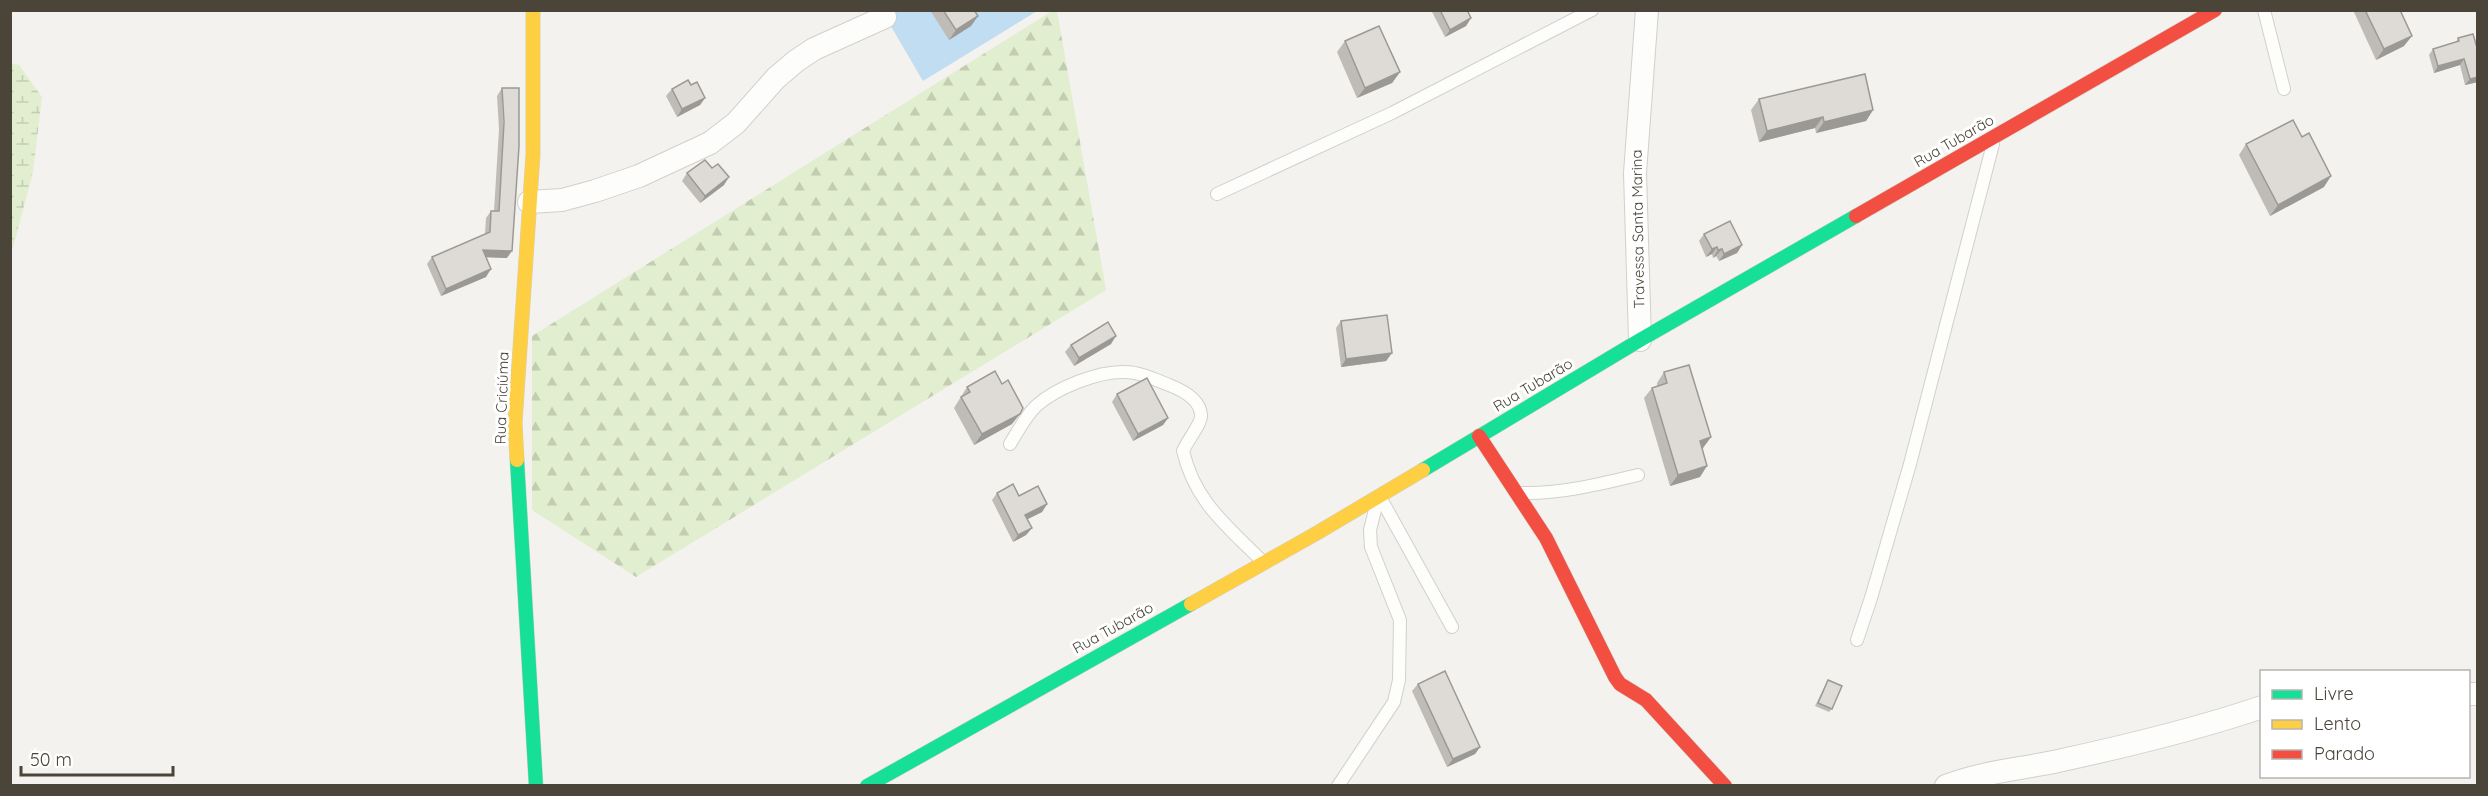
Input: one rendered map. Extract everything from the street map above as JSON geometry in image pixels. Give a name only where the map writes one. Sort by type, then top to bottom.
[{"type":"street","name":"Rua Criciúma","points":[[533,10],[533,154],[515,423],[536,786]]},
{"type":"street","name":"Travessa Santa Marina","points":[[1640,340],[1635,173],[1647,10]]},
{"type":"street","name":"Rua Tubarão","points":[[867,786],[1264,563],[1640,340],[2216,10]]},
{"type":"street","points":[[529,202],[562,200],[595,191],[639,176],[710,143],[736,123],[795,60],[890,14]]},
{"type":"street","points":[[1479,436],[1546,538],[1620,684],[1646,700],[1725,786]]},
{"type":"street","points":[[1946,786],[1962,779],[2061,760],[2196,728],[2260,708]]},
{"type":"lane","points":[[1217,194],[1392,113],[1592,10]]},
{"type":"lane","points":[[2264,10],[2284,89]]},
{"type":"lane","points":[[1857,640],[1906,475],[1994,137]]},
{"type":"lane","points":[[1011,444],[1021,425],[1037,405],[1058,392],[1101,373],[1127,372],[1184,390],[1198,405],[1202,416],[1182,451],[1194,484],[1205,504],[1264,563]]},
{"type":"lane","points":[[1518,493],[1553,492],[1638,475]]},
{"type":"lane","points":[[1379,496],[1452,627]]},
{"type":"lane","points":[[1338,786],[1394,702],[1399,680],[1400,620],[1371,547],[1372,517],[1379,496]]},
{"type":"green space","points":[[1052,11],[1057,11],[1106,290],[636,577],[532,510],[532,336]]},
{"type":"green space","points":[[11,63],[19,65],[42,97],[33,172],[11,249]]},
{"type":"water","points":[[882,11],[1037,11],[923,81]]},
{"type":"building","points":[[943,10],[974,10],[978,16],[956,30]]},
{"type":"building","points":[[1440,10],[1467,10],[1471,18],[1450,30]]},
{"type":"building","points":[[2365,10],[2400,10],[2412,36],[2384,49]]},
{"type":"building","points":[[1379,26],[1400,72],[1365,88],[1345,41]]},
{"type":"building","points":[[2473,34],[2478,51],[2478,77],[2470,79],[2464,59],[2438,66],[2433,49]]},
{"type":"building","points":[[1865,74],[1873,110],[1824,122],[1823,117],[1767,131],[1759,99]]},
{"type":"building","points":[[688,80],[691,85],[697,82],[705,98],[682,109],[672,89]]},
{"type":"building","points":[[502,88],[519,88],[519,146],[512,251],[483,250],[491,269],[446,289],[432,257],[490,232],[491,211],[499,211],[504,122]]},
{"type":"building","points":[[2293,120],[2302,137],[2309,133],[2331,176],[2278,205],[2246,144]]},
{"type":"building","points":[[705,160],[712,168],[718,164],[729,177],[705,196],[687,173]]},
{"type":"building","points":[[1730,221],[1742,245],[1724,254],[1722,249],[1718,250],[1717,247],[1712,249],[1704,234]]},
{"type":"building","points":[[1387,315],[1392,353],[1346,359],[1341,321]]},
{"type":"building","points":[[1108,322],[1116,336],[1079,358],[1071,345]]},
{"type":"building","points":[[1689,365],[1711,437],[1700,441],[1707,466],[1678,475],[1652,388],[1667,383],[1664,372]]},
{"type":"building","points":[[995,371],[1002,384],[1008,380],[1023,408],[1020,414],[982,434],[961,397],[970,392],[967,387]]},
{"type":"building","points":[[1147,378],[1168,418],[1138,434],[1117,394]]},
{"type":"building","points":[[1013,484],[1019,496],[1038,486],[1047,504],[1025,515],[1032,528],[1018,535],[997,493]]},
{"type":"building","points":[[1445,671],[1480,747],[1453,759],[1418,684]]},
{"type":"building","points":[[1828,680],[1842,686],[1832,709],[1818,703]]},
{"type":"traffic: fast","points":[[1423,470],[1640,340],[1856,216]]},
{"type":"traffic: fast","points":[[517,460],[536,786]]},
{"type":"traffic: fast","points":[[867,786],[1191,604]]},
{"type":"traffic: slow","points":[[517,460],[515,423],[533,154],[533,10]]},
{"type":"traffic: slow","points":[[1191,604],[1423,470]]},
{"type":"traffic: jam","points":[[1856,216],[2215,10]]},
{"type":"traffic: jam","points":[[1479,436],[1546,538],[1615,677],[1620,684],[1646,700],[1725,786]]}]
